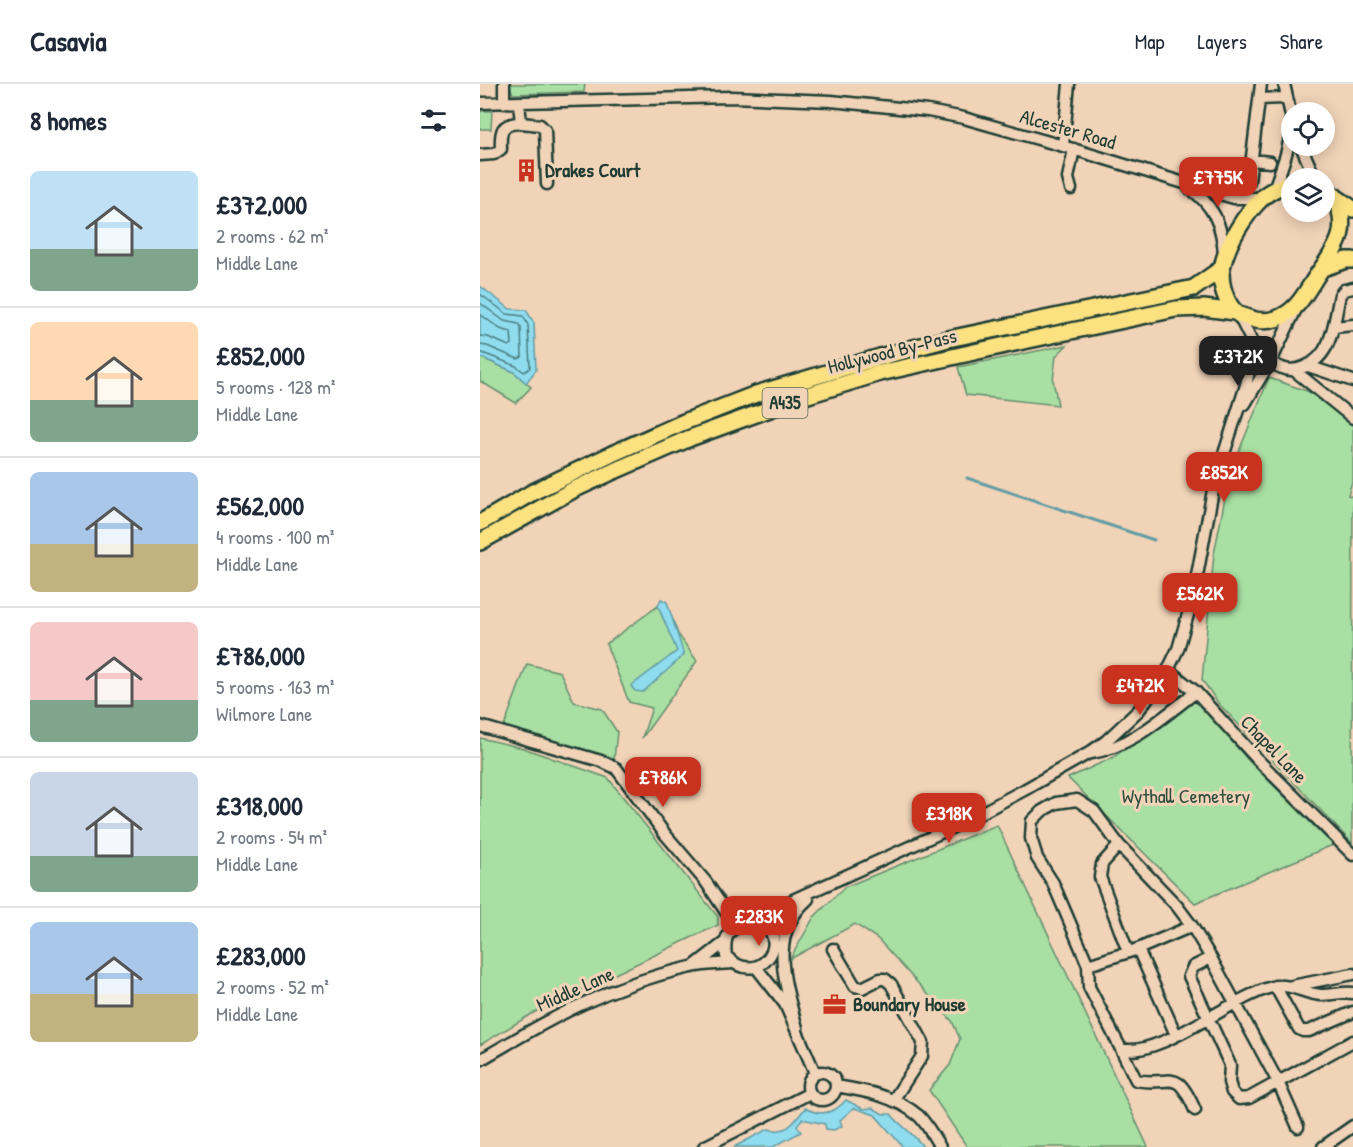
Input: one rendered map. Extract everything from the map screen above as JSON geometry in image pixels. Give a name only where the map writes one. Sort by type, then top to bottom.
[{"type":"highway","points":[[1237,313],[1226,297],[1223,264],[1235,236],[1269,193],[1281,187]]},
{"type":"highway","points":[[1335,196],[1353,209]]},
{"type":"highway","name":"Hollywood By-Pass","points":[[480,542],[573,490],[690,438],[819,392],[892,370],[1176,309],[1204,308],[1237,313],[1263,321],[1284,316],[1323,268],[1341,234],[1343,221],[1335,201]]},
{"type":"highway","points":[[1323,268],[1346,260],[1353,261]]},
{"type":"highway","name":"Hollywood By-Pass","points":[[480,523],[532,492],[602,458],[756,394],[948,339],[1194,288],[1223,264]]},
{"type":"street","points":[[504,84],[504,103]]},
{"type":"street","points":[[1069,84],[1068,178],[1071,189]]},
{"type":"street","points":[[1249,181],[1261,84]]},
{"type":"street","points":[[1284,84],[1288,102]]},
{"type":"street","name":"Alcester Road","points":[[480,103],[731,97],[831,101],[928,111],[955,116],[1068,147],[1234,198],[1269,193]]},
{"type":"street","points":[[1259,99],[1287,98]]},
{"type":"street","points":[[519,103],[521,123]]},
{"type":"street","points":[[480,154],[494,154],[501,149],[501,135],[504,127],[511,123],[540,125],[545,130],[547,184]]},
{"type":"street","points":[[1269,193],[1286,156]]},
{"type":"street","points":[[1252,160],[1269,162]]},
{"type":"street","name":"Alcester Road","points":[[1178,181],[1205,200],[1214,212],[1222,233],[1223,264]]},
{"type":"street","points":[[1294,371],[1308,366],[1328,346],[1340,295],[1353,288]]},
{"type":"street","name":"Middle Lane","points":[[1230,434],[1270,361],[1300,299]]},
{"type":"street","name":"Middle Lane","points":[[693,967],[724,943],[727,935],[735,927],[962,823],[1089,753],[1106,741],[1139,710],[1168,670],[1178,649],[1193,597],[1214,485],[1246,385],[1252,353],[1251,340],[1237,313]]},
{"type":"street","points":[[1334,327],[1353,325]]},
{"type":"street","points":[[1252,353],[1282,368],[1294,371],[1353,418]]},
{"type":"street","points":[[1308,366],[1353,381]]},
{"type":"street","name":"Chapel Lane","points":[[1168,670],[1196,692],[1257,759],[1353,855]]},
{"type":"street","points":[[1089,753],[1106,750],[1136,736],[1196,692]]},
{"type":"street","points":[[480,726],[601,761],[616,768],[664,834],[706,882],[735,927]]},
{"type":"street","points":[[1195,1110],[1182,1085],[1173,1081],[1136,1080],[1089,987],[1088,965],[1053,883],[1037,858],[1031,838],[1032,821],[1042,811],[1056,803],[1077,800],[1094,811],[1119,845],[1177,906],[1192,926],[1236,1002],[1278,1082],[1298,1127]]},
{"type":"street","points":[[1119,845],[1102,864],[1100,877],[1133,951],[1176,1035]]},
{"type":"street","points":[[797,1028],[782,966],[782,945],[786,929],[797,908],[819,889]]},
{"type":"street","points":[[792,902],[778,921],[773,940],[773,952],[767,960],[756,967],[785,1004],[815,1073]]},
{"type":"street","points":[[747,921],[761,924],[769,931],[773,940]]},
{"type":"street","points":[[1088,965],[1133,951],[1192,926]]},
{"type":"street","points":[[724,943],[726,956],[732,963]]},
{"type":"street","points":[[833,949],[858,988],[880,979],[885,979],[891,984],[923,1042],[922,1056],[894,1099]]},
{"type":"street","points":[[1211,957],[1193,967],[1189,976],[1230,1065],[1229,1082],[1232,1092],[1239,1099],[1249,1098],[1353,1041]]},
{"type":"street","name":"Middle Lane","points":[[480,1060],[532,1028],[591,998],[618,988],[693,967],[732,963],[746,968],[756,967]]},
{"type":"street","points":[[1121,1049],[1132,1052],[1144,1049],[1208,1019],[1256,992],[1275,986],[1292,987],[1353,974]]},
{"type":"street","points":[[1275,986],[1299,1029],[1303,1031],[1309,1031],[1353,1012]]},
{"type":"street","points":[[1292,987],[1323,995],[1340,992],[1353,993]]},
{"type":"street","points":[[824,1071],[831,1075],[836,1086],[833,1095],[825,1100],[816,1099],[810,1093],[807,1084],[815,1073],[824,1071]]},
{"type":"street","points":[[836,1086],[863,1090],[894,1099],[920,1118],[940,1147]]},
{"type":"street","points":[[704,1147],[810,1093]]},
{"type":"street","points":[[1323,1147],[1353,1126]]},
{"type":"green space","points":[[509,84],[585,84],[584,92],[513,94]]},
{"type":"green space","points":[[480,111],[492,111],[491,129],[480,129]]},
{"type":"green space","points":[[1067,345],[1056,356],[1053,380],[1058,405],[966,395],[958,367]]},
{"type":"green space","points":[[480,357],[514,372],[531,387],[516,403],[480,381]]},
{"type":"green space","points":[[1269,378],[1307,391],[1353,424],[1353,478],[1348,495],[1353,497],[1352,843],[1219,704],[1202,680],[1214,554],[1230,473]]},
{"type":"green space","points":[[658,606],[664,620],[671,615],[678,634],[697,661],[642,738],[652,708],[629,702],[606,644]]},
{"type":"green space","points":[[527,664],[560,672],[574,702],[602,709],[617,732],[614,759],[504,726]]},
{"type":"green space","name":"Wythall Cemetery","points":[[1197,699],[1247,759],[1327,839],[1335,844],[1195,903],[1068,778],[1112,758]]},
{"type":"green space","points":[[480,738],[523,748],[608,778],[718,917],[718,925],[535,1012],[480,1045]]},
{"type":"green space","points":[[997,825],[1148,1147],[967,1147],[929,1090],[950,1065],[960,1039],[952,1021],[878,939],[855,924],[790,959],[814,917],[845,887]]},
{"type":"water","points":[[480,286],[510,309],[526,310],[534,323],[536,370],[526,383],[514,372],[480,357]]},
{"type":"water","points":[[661,599],[667,602],[684,655],[643,692],[635,691],[631,686],[677,651],[658,606]]},
{"type":"water","points":[[846,1100],[863,1109],[873,1108],[883,1114],[891,1114],[923,1147],[903,1147],[875,1115],[854,1108],[840,1120],[842,1126],[834,1130],[826,1129],[825,1124],[802,1119],[797,1125],[801,1132],[773,1147],[734,1147],[768,1129],[785,1129],[805,1108],[816,1113],[827,1113]]},
{"type":"waterway","points":[[967,478],[1154,540]]},
{"type":"place","name":"Drakes Court","points":[[527,170]]},
{"type":"place","name":"Boundary House","points":[[835,1004]]}]
